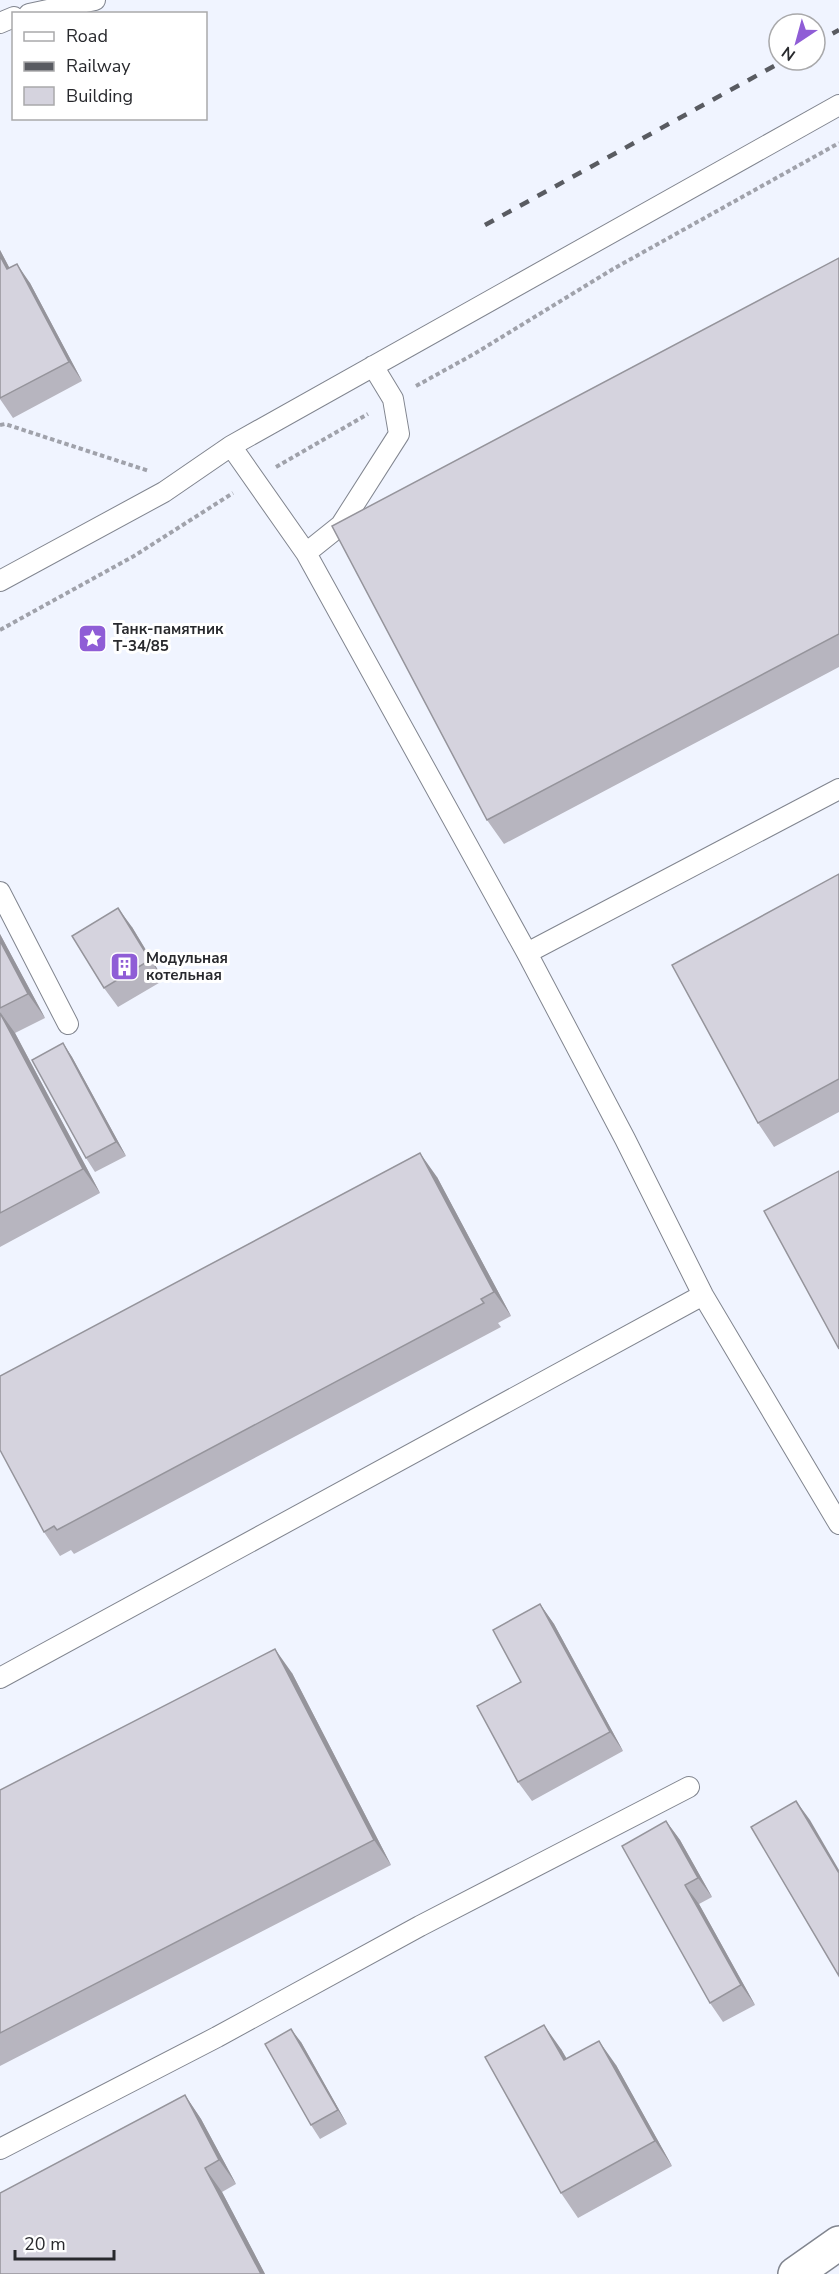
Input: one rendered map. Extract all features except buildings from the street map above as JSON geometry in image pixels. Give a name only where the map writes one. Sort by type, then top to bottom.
[{"type":"street","points":[[795,2274],[839,2243]]},
{"type":"lane","points":[[38,12],[95,0]]},
{"type":"lane","points":[[1,579],[164,492],[231,446],[839,105]]},
{"type":"lane","points":[[306,553],[341,525],[399,434],[393,399],[373,366]]},
{"type":"lane","points":[[231,446],[306,553],[527,953],[625,1138],[703,1295],[837,1517]]},
{"type":"lane","points":[[527,953],[839,789]]},
{"type":"lane","points":[[0,892],[68,1024]]},
{"type":"lane","points":[[0,1678],[703,1295]]},
{"type":"lane","points":[[0,2149],[217,2037],[420,1926],[689,1787]]},
{"type":"path","points":[[0,425],[5,424],[148,469],[164,492],[182,526]]},
{"type":"railway","points":[[827,36],[839,30]]},
{"type":"railway","points":[[485,225],[767,70]]},
{"type":"place","name":"Танк-памятник Т-34/85","points":[[92,638]]},
{"type":"place","name":"Модульная котельная","points":[[125,967]]}]
